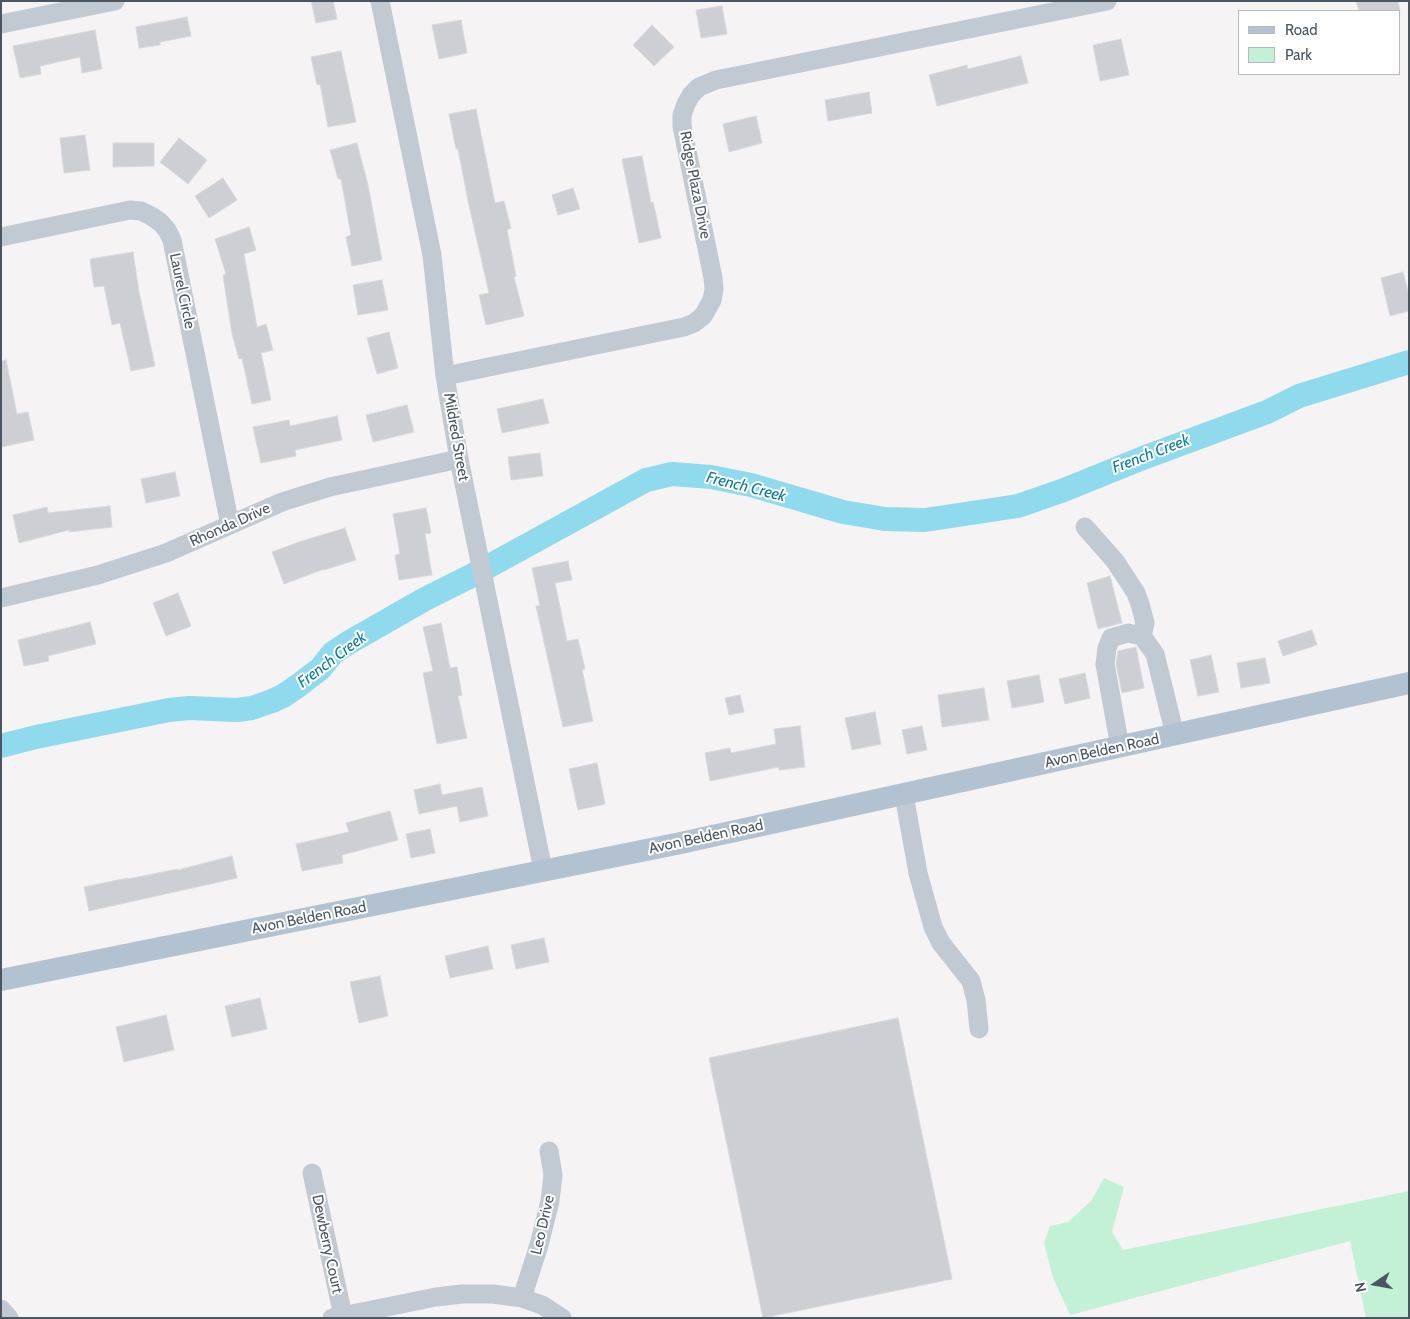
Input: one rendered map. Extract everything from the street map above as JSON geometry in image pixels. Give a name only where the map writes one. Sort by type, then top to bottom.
[{"type":"main road","name":"Avon Belden Road","points":[[1,980],[904,795],[1409,684]]},
{"type":"street","points":[[1,24],[114,1]]},
{"type":"street","name":"Mildred Street","points":[[380,1],[432,255],[445,376],[460,459],[544,870]]},
{"type":"street","name":"Ridge Plaza Drive","points":[[445,376],[684,327],[703,316],[712,300],[713,278],[682,126],[682,115],[686,104],[699,87],[716,80],[1107,1]]},
{"type":"street","name":"Laurel Circle","points":[[1,237],[130,210],[152,216],[167,230],[172,240],[230,525]]},
{"type":"street","name":"Rhonda Drive","points":[[1,598],[98,575],[166,553],[282,502],[330,487],[460,459]]},
{"type":"street","points":[[1085,527],[1115,561],[1136,592],[1145,623],[1142,636]]},
{"type":"street","points":[[1120,747],[1105,664],[1107,648],[1111,638],[1128,633],[1142,636],[1155,654],[1175,735]]},
{"type":"street","points":[[904,795],[918,873],[933,927],[941,943],[971,981],[976,1000],[979,1029]]},
{"type":"street","name":"Leo Drive","points":[[522,1298],[539,1245],[550,1201],[552,1175],[549,1150]]},
{"type":"street","name":"Dewberry Court","points":[[312,1173],[337,1317]]},
{"type":"street","points":[[337,1317],[436,1297],[462,1294],[493,1294],[522,1298],[542,1305],[562,1318]]},
{"type":"street","points":[[1,1309],[9,1318]]},
{"type":"green space","points":[[1104,1178],[1124,1187],[1112,1232],[1123,1250],[1409,1191],[1409,1318],[1366,1318],[1350,1241],[1070,1315],[1053,1278],[1044,1243],[1050,1226],[1068,1222],[1091,1201]]},
{"type":"building","points":[[311,1],[333,1],[337,19],[316,23]]},
{"type":"building","points":[[1356,1],[1398,1],[1400,10],[1359,10]]},
{"type":"building","points":[[722,6],[727,34],[701,38],[696,10]]},
{"type":"building","points":[[187,17],[191,36],[160,42],[160,45],[139,48],[136,27]]},
{"type":"building","points":[[461,20],[467,53],[439,59],[432,25]]},
{"type":"building","points":[[652,25],[674,47],[654,66],[633,45]]},
{"type":"building","points":[[95,30],[102,69],[82,73],[80,57],[40,66],[41,74],[20,78],[13,46]]},
{"type":"building","points":[[1121,39],[1129,75],[1100,81],[1093,45]]},
{"type":"building","points":[[341,51],[356,122],[328,127],[320,84],[317,85],[311,57]]},
{"type":"building","points":[[1021,56],[1028,83],[937,106],[929,75],[967,65],[968,69]]},
{"type":"building","points":[[869,92],[872,113],[828,121],[825,100]]},
{"type":"building","points":[[476,109],[495,203],[504,201],[511,228],[507,230],[516,276],[514,277],[524,316],[486,325],[479,295],[489,293],[449,114]]},
{"type":"building","points":[[756,116],[762,143],[729,152],[723,124]]},
{"type":"building","points":[[85,135],[90,170],[64,173],[60,138]]},
{"type":"building","points":[[179,138],[207,160],[188,184],[160,162]]},
{"type":"building","points":[[113,143],[154,143],[154,166],[113,167]]},
{"type":"building","points":[[357,143],[368,185],[382,260],[352,266],[346,237],[351,235],[341,179],[338,179],[330,150]]},
{"type":"building","points":[[642,156],[651,203],[653,202],[661,238],[639,243],[622,159]]},
{"type":"building","points":[[223,178],[237,200],[209,218],[195,196]]},
{"type":"building","points":[[573,188],[580,209],[558,215],[552,195]]},
{"type":"building","points":[[249,227],[256,250],[244,254],[257,327],[266,324],[273,350],[261,353],[271,400],[252,404],[242,358],[239,359],[232,334],[223,275],[226,274],[215,239]]},
{"type":"building","points":[[133,252],[139,292],[155,366],[131,371],[120,323],[112,325],[104,286],[94,287],[90,259]]},
{"type":"building","points":[[1403,272],[1409,295],[1409,311],[1390,316],[1381,278]]},
{"type":"building","points":[[382,280],[388,310],[358,315],[353,285]]},
{"type":"building","points":[[389,332],[398,368],[377,374],[367,338]]},
{"type":"building","points":[[6,360],[17,414],[28,412],[34,440],[1,447],[1,361]]},
{"type":"building","points":[[543,399],[549,423],[502,433],[497,409]]},
{"type":"building","points":[[407,405],[414,432],[373,442],[366,415]]},
{"type":"building","points":[[337,416],[342,440],[295,450],[296,456],[261,463],[253,427],[289,420],[290,426]]},
{"type":"building","points":[[540,453],[543,476],[511,480],[508,457]]},
{"type":"building","points":[[175,472],[180,496],[146,503],[141,479]]},
{"type":"building","points":[[110,506],[112,527],[69,532],[69,530],[19,543],[13,515],[47,507],[48,513]]},
{"type":"building","points":[[426,508],[431,533],[425,534],[432,575],[399,580],[395,555],[400,554],[393,514]]},
{"type":"building","points":[[345,528],[356,560],[324,569],[284,584],[272,552]]},
{"type":"building","points":[[568,561],[572,580],[555,583],[567,641],[578,639],[585,669],[582,670],[593,721],[563,727],[536,606],[540,606],[532,568]]},
{"type":"building","points":[[1110,576],[1122,623],[1098,629],[1087,583]]},
{"type":"building","points":[[178,593],[191,626],[166,636],[153,603]]},
{"type":"building","points":[[90,622],[96,644],[48,656],[49,661],[24,666],[18,640]]},
{"type":"building","points":[[441,623],[450,668],[457,667],[462,695],[458,696],[467,738],[437,744],[423,673],[433,671],[423,627]]},
{"type":"building","points":[[1312,630],[1317,645],[1283,656],[1278,641]]},
{"type":"building","points":[[1136,647],[1144,688],[1122,693],[1116,664],[1118,651]]},
{"type":"building","points":[[1211,655],[1219,692],[1198,696],[1190,660]]},
{"type":"building","points":[[1265,658],[1270,683],[1241,688],[1237,663]]},
{"type":"building","points":[[1085,673],[1090,698],[1065,704],[1059,679]]},
{"type":"building","points":[[1039,675],[1044,702],[1012,708],[1007,681]]},
{"type":"building","points":[[984,688],[989,720],[942,727],[938,695]]},
{"type":"building","points":[[740,695],[744,712],[729,715],[725,698]]},
{"type":"building","points":[[875,712],[881,744],[852,750],[845,718]]},
{"type":"building","points":[[800,726],[805,767],[779,770],[779,767],[710,781],[705,753],[730,748],[731,753],[776,744],[774,729]]},
{"type":"building","points":[[922,726],[927,750],[907,754],[902,730]]},
{"type":"building","points":[[597,763],[605,804],[578,810],[569,769]]},
{"type":"building","points":[[440,784],[442,795],[482,787],[488,816],[460,822],[457,806],[419,814],[414,790]]},
{"type":"building","points":[[390,811],[398,840],[342,855],[343,863],[302,871],[296,844],[349,832],[346,823]]},
{"type":"building","points":[[430,829],[435,853],[411,858],[406,834]]},
{"type":"building","points":[[232,856],[237,878],[89,911],[84,887],[178,870]]},
{"type":"building","points":[[544,938],[549,962],[516,969],[511,945]]},
{"type":"building","points":[[488,946],[493,969],[450,978],[445,956]]},
{"type":"building","points":[[380,976],[388,1016],[359,1023],[350,982]]},
{"type":"building","points":[[260,998],[267,1029],[232,1037],[225,1006]]},
{"type":"building","points":[[166,1015],[174,1050],[124,1062],[116,1027]]},
{"type":"building","points":[[898,1018],[952,1279],[763,1318],[709,1058]]},
{"type":"waterway","name":"French Creek","points":[[1,746],[169,710],[189,708],[237,710],[252,708],[272,701],[283,696],[320,669],[333,653],[348,643],[425,599],[471,576],[646,480],[672,474],[711,477],[751,485],[843,512],[885,519],[925,520],[1018,506],[1267,412],[1299,396],[1409,362]]}]
